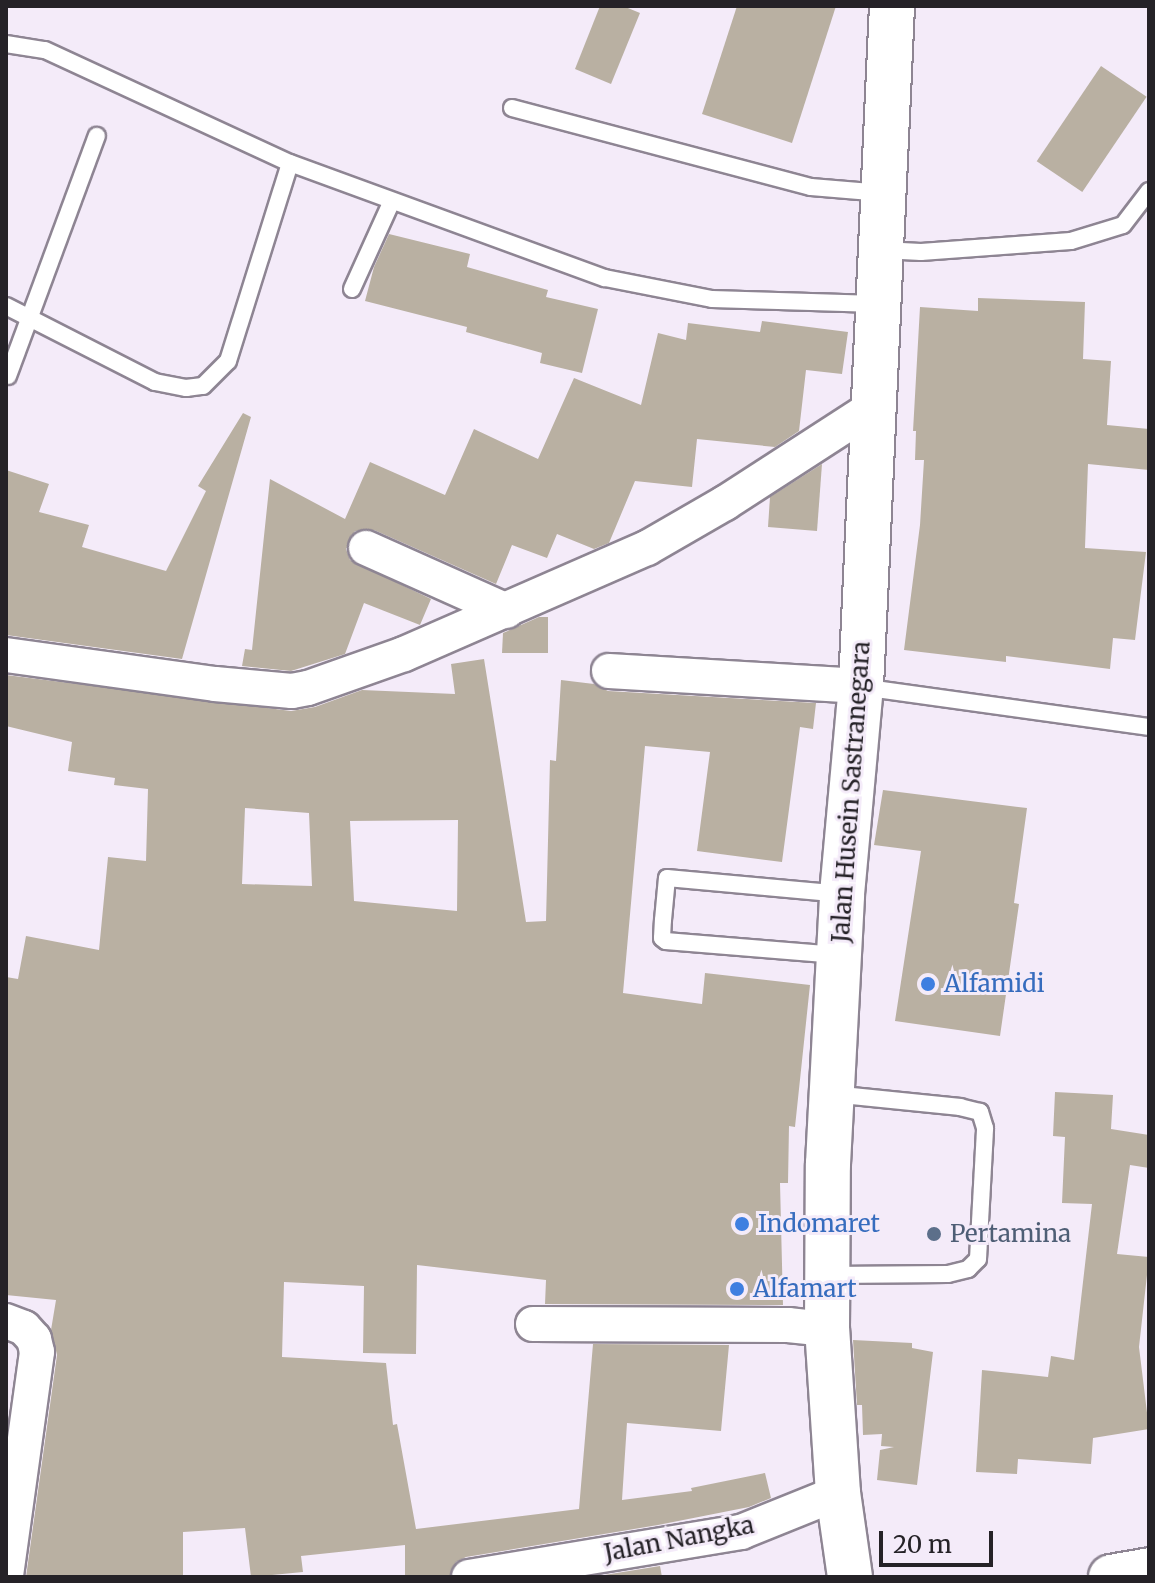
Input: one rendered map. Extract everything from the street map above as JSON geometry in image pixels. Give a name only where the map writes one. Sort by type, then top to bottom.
[{"type":"main road","name":"Jalan Husein Sastranegara","points":[[841,1537],[825,1275],[842,894],[861,686],[892,6]]},
{"type":"main road","points":[[841,1537],[885,1577]]},
{"type":"main road","points":[[1111,1577],[1149,1570]]},
{"type":"street","points":[[6,655],[292,691],[404,654],[647,548],[725,503],[872,408]]},
{"type":"street","points":[[366,548],[507,611]]},
{"type":"street","points":[[609,671],[861,686]]},
{"type":"street","points":[[6,1321],[24,1328],[34,1339],[37,1352],[6,1575]]},
{"type":"street","points":[[533,1324],[788,1325],[827,1329]]},
{"type":"street","name":"Jalan Nangka","points":[[469,1577],[741,1532],[841,1537]]},
{"type":"lane","points":[[6,44],[45,50],[290,163],[391,203],[605,278],[712,299],[878,304]]},
{"type":"lane","points":[[512,108],[811,187],[884,193]]},
{"type":"lane","points":[[8,376],[97,136]]},
{"type":"lane","points":[[6,306],[155,382],[186,388],[203,386],[228,361],[290,163]]},
{"type":"lane","points":[[882,250],[921,252],[1071,241],[1123,225],[1149,191]]},
{"type":"lane","points":[[352,289],[391,203]]},
{"type":"lane","points":[[861,686],[1149,727]]},
{"type":"lane","points":[[839,956],[666,941],[662,938],[667,878],[842,894]]},
{"type":"lane","points":[[825,1275],[948,1274],[968,1269],[978,1259],[985,1128],[980,1112],[960,1107],[832,1093]]},
{"type":"building","points":[[600,6],[623,6],[640,13],[611,84],[575,69]]},
{"type":"building","points":[[737,6],[836,6],[792,143],[702,114]]},
{"type":"building","points":[[1101,66],[1147,97],[1082,192],[1037,161]]},
{"type":"building","points":[[389,234],[470,254],[467,267],[548,290],[546,297],[598,309],[582,373],[540,363],[542,353],[466,332],[467,327],[365,301],[374,267]]},
{"type":"building","points":[[978,298],[1085,302],[1083,359],[1111,361],[1107,425],[1149,429],[1149,470],[1088,464],[1085,548],[1146,552],[1135,640],[1113,638],[1110,669],[1006,656],[1006,662],[904,650],[920,525],[924,460],[915,460],[916,431],[913,431],[920,307],[978,311]]},
{"type":"building","points":[[762,321],[848,332],[842,374],[806,370],[799,431],[775,447],[697,439],[692,487],[635,481],[609,543],[594,549],[557,534],[547,558],[512,545],[496,584],[374,530],[355,531],[346,549],[350,560],[431,599],[420,625],[364,603],[345,654],[291,671],[242,666],[245,649],[252,650],[270,479],[345,519],[370,462],[445,495],[474,429],[538,459],[574,378],[641,405],[658,333],[686,340],[688,323],[760,332]]},
{"type":"building","points":[[243,413],[251,417],[182,659],[6,635],[6,470],[49,484],[39,512],[89,525],[82,547],[166,571],[206,491],[198,486]]},
{"type":"building","points":[[822,464],[817,531],[768,527],[770,497]]},
{"type":"building","points":[[539,617],[548,617],[548,653],[502,653],[503,633]]},
{"type":"building","points":[[484,659],[526,922],[546,921],[550,760],[556,761],[561,680],[594,684],[608,691],[816,703],[813,729],[800,727],[782,862],[697,851],[710,752],[645,746],[623,993],[702,1004],[705,973],[810,985],[795,1127],[789,1126],[788,1183],[780,1183],[783,1305],[545,1304],[546,1280],[417,1265],[416,1354],[363,1353],[364,1286],[284,1282],[282,1357],[386,1363],[393,1425],[397,1424],[416,1529],[579,1509],[593,1344],[729,1345],[721,1431],[627,1423],[622,1500],[692,1491],[691,1488],[765,1473],[771,1498],[749,1507],[658,1525],[466,1557],[456,1562],[450,1575],[405,1576],[405,1545],[301,1556],[303,1572],[251,1577],[245,1528],[183,1532],[183,1577],[26,1577],[57,1355],[51,1330],[56,1300],[6,1295],[6,977],[18,979],[26,936],[99,950],[108,857],[146,861],[148,789],[114,785],[115,778],[68,771],[72,742],[6,726],[6,675],[291,711],[315,707],[362,690],[455,694],[451,664]],"holes":[[[245,808],[309,813],[312,886],[242,884]],[[458,820],[457,911],[354,901],[350,821]]]},
{"type":"building","points":[[883,790],[1027,808],[1014,903],[1019,904],[1000,1036],[895,1021],[921,851],[874,845]]},
{"type":"building","points":[[1055,1092],[1113,1095],[1111,1129],[1149,1135],[1149,1168],[1130,1165],[1117,1254],[1149,1257],[1139,1347],[1149,1429],[1093,1438],[1091,1464],[1018,1459],[1017,1474],[976,1472],[982,1370],[1048,1377],[1051,1356],[1074,1360],[1092,1204],[1062,1203],[1065,1137],[1053,1136]]},
{"type":"building","points":[[853,1340],[912,1343],[912,1348],[933,1352],[917,1485],[877,1480],[880,1450],[894,1447],[881,1446],[882,1434],[863,1435],[862,1405],[857,1405]]},
{"type":"building","points":[[660,1566],[662,1577],[592,1577]]},
{"type":"place","name":"Alfamidi","points":[[928,984]]},
{"type":"place","name":"Indomaret","points":[[742,1224]]},
{"type":"place","name":"Pertamina","points":[[934,1234]]},
{"type":"place","name":"Alfamart","points":[[737,1289]]}]
